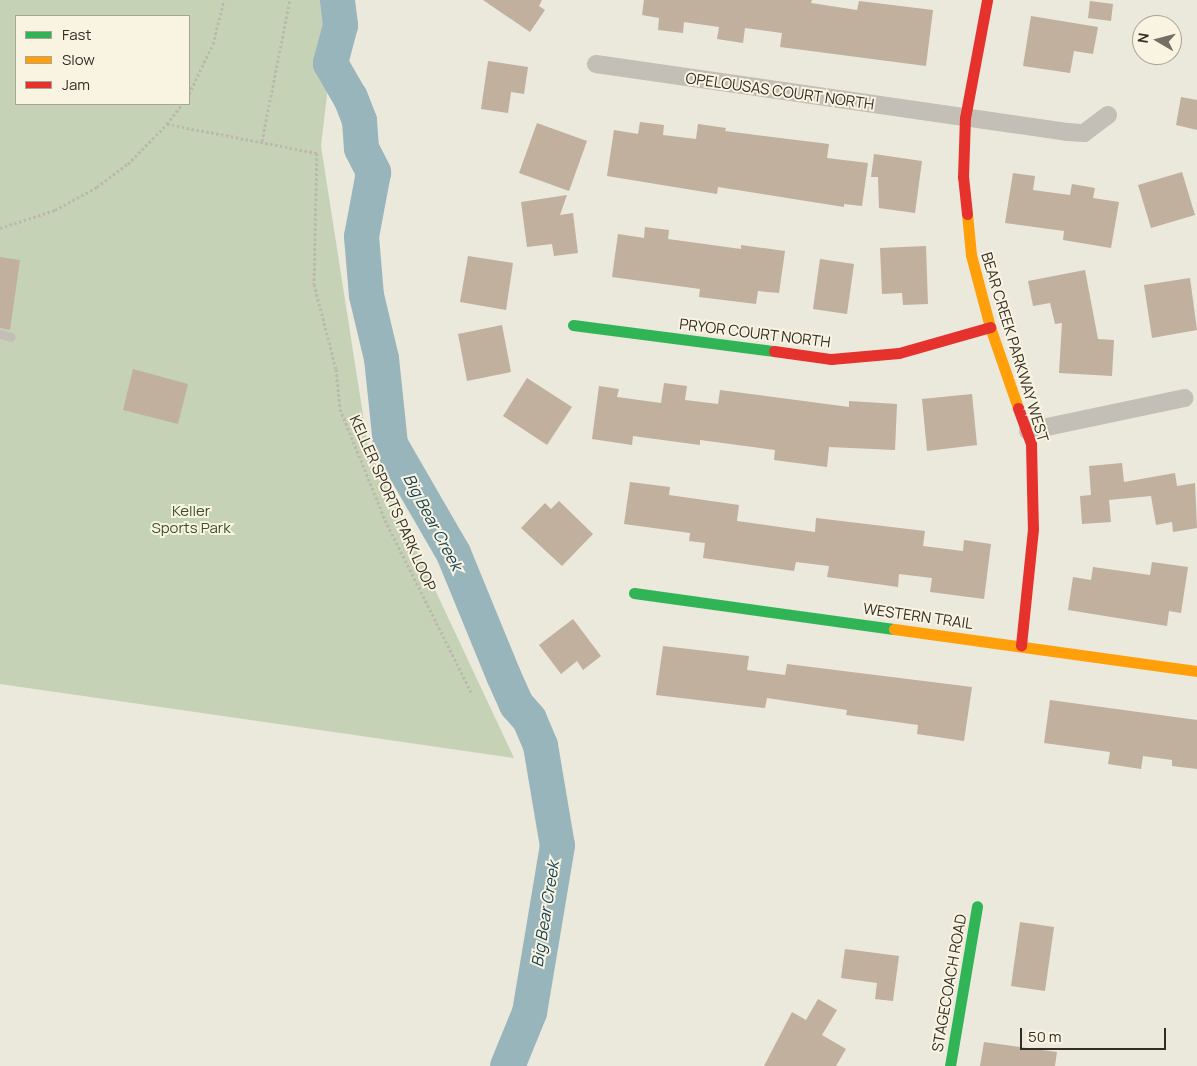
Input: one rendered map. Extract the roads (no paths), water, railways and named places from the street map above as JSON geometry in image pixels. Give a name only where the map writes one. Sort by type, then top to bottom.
[{"type":"street","name":"BEAR CREEK PARKWAY WEST","points":[[987,0],[965,118],[963,177],[971,255],[990,327],[1031,444],[1033,529],[1021,644]]},
{"type":"street","name":"OPELOUSAS COURT NORTH","points":[[596,64],[965,118],[1084,133],[1108,115]]},
{"type":"street","name":"PRYOR COURT NORTH","points":[[572,325],[831,359],[899,353],[990,327]]},
{"type":"street","points":[[1028,431],[1185,398]]},
{"type":"street","name":"WESTERN TRAIL","points":[[634,593],[1021,644],[1197,671]]},
{"type":"street","name":"STAGECOACH ROAD","points":[[950,1066],[978,906]]},
{"type":"lane","points":[[0,334],[11,337]]},
{"type":"waterway","name":"Big Bear Creek","points":[[337,0],[340,25],[330,63],[350,97],[359,120],[361,148],[373,172],[361,236],[366,295],[381,358],[390,444],[453,553],[516,704],[529,719],[540,745],[557,845],[529,1012],[507,1066]]},
{"type":"park label","name":"Keller Sports Park","points":[[191,518]]}]
